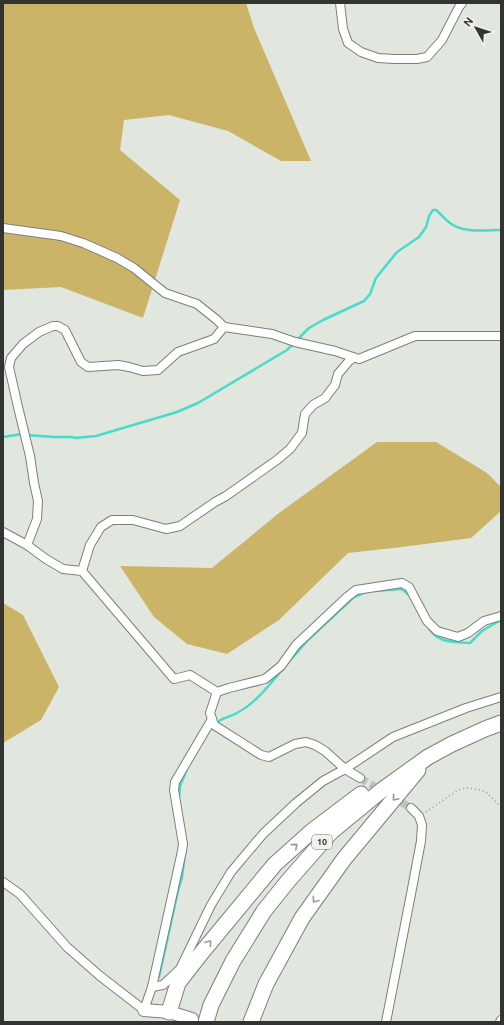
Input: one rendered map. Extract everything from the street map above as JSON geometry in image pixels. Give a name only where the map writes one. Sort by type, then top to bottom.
[{"type":"highway","name":"10","points":[[199,1021],[211,1005],[233,961],[264,911],[288,880],[331,832],[382,790],[428,757],[452,744],[501,723]]},
{"type":"highway","points":[[251,1022],[266,984],[302,918],[344,858],[428,757]]},
{"type":"highway","points":[[167,1017],[178,983],[202,951],[275,864],[312,831],[374,785],[408,771]]},
{"type":"street","points":[[340,3],[343,29],[348,43],[361,52],[378,58],[417,59],[427,57],[442,40],[462,3]]},
{"type":"street","points":[[3,228],[61,236],[83,243],[117,258],[134,268],[165,293],[198,304],[224,327],[272,334],[295,342],[335,351],[353,358],[358,359],[415,336],[501,336]]},
{"type":"street","points":[[27,545],[37,520],[38,501],[30,456],[10,366],[11,358],[23,344],[39,332],[52,326],[58,326],[65,330],[81,362],[88,367],[118,365],[143,371],[158,370],[178,352],[214,339],[224,327]]},
{"type":"street","points":[[82,572],[90,545],[102,527],[112,520],[133,520],[166,529],[180,526],[277,460],[290,449],[302,433],[305,414],[313,405],[325,398],[335,385],[338,374],[353,358]]},
{"type":"street","points":[[3,532],[27,545],[63,569],[82,572],[174,679],[190,675],[217,692]]},
{"type":"street","points":[[217,692],[264,679],[281,666],[296,645],[346,597],[356,590],[402,583],[409,587],[427,621],[436,631],[458,637],[468,633],[484,621],[501,616]]},
{"type":"street","points":[[217,692],[210,713],[214,725],[261,755],[269,757],[295,744],[306,742],[325,751],[345,769],[360,778]]},
{"type":"street","points":[[152,987],[163,986],[180,969],[215,898],[231,872],[263,834],[296,803],[323,781],[345,769],[393,737],[466,708],[501,697]]},
{"type":"street","points":[[144,1010],[152,987],[183,844],[174,790],[175,782],[212,719]]},
{"type":"street","points":[[386,1022],[421,841],[422,824],[419,816],[411,808]]},
{"type":"street","points":[[3,882],[20,894],[67,947],[100,976],[144,1010],[167,1017],[199,1021]]},
{"type":"path","points":[[419,816],[458,790],[467,788],[486,792],[501,807]]},
{"type":"shaded area","points":[[3,3],[246,3],[254,28],[311,161],[281,161],[228,131],[169,115],[124,120],[120,150],[180,200],[143,318],[61,287],[3,290]]},
{"type":"shaded area","points":[[377,442],[436,442],[487,473],[501,487],[501,511],[471,538],[348,553],[279,620],[227,654],[187,644],[154,617],[120,566],[212,568],[279,513]]},
{"type":"shaded area","points":[[3,603],[23,615],[59,687],[41,720],[3,743]]},
{"type":"waterway","points":[[27,435],[75,438],[96,436],[177,412],[198,403],[287,350],[309,328],[364,301],[370,294],[376,278],[397,252],[419,237],[426,227],[429,216],[433,210],[436,210],[458,228],[501,230]]},
{"type":"waterway","points":[[3,437],[22,434]]},
{"type":"waterway","points":[[374,591],[402,589],[409,595]]},
{"type":"waterway","points":[[286,665],[308,640],[354,597],[366,592]]},
{"type":"waterway","points":[[427,625],[431,631],[440,638],[450,642],[470,643],[482,631],[499,621],[501,622]]},
{"type":"waterway","points":[[215,724],[220,720],[244,709],[262,693],[283,669]]},
{"type":"waterway","points":[[179,798],[180,786],[187,769]]},
{"type":"waterway","points":[[159,977],[182,877],[185,854]]},
{"type":"tunnel","points":[[360,778],[411,808]]}]
